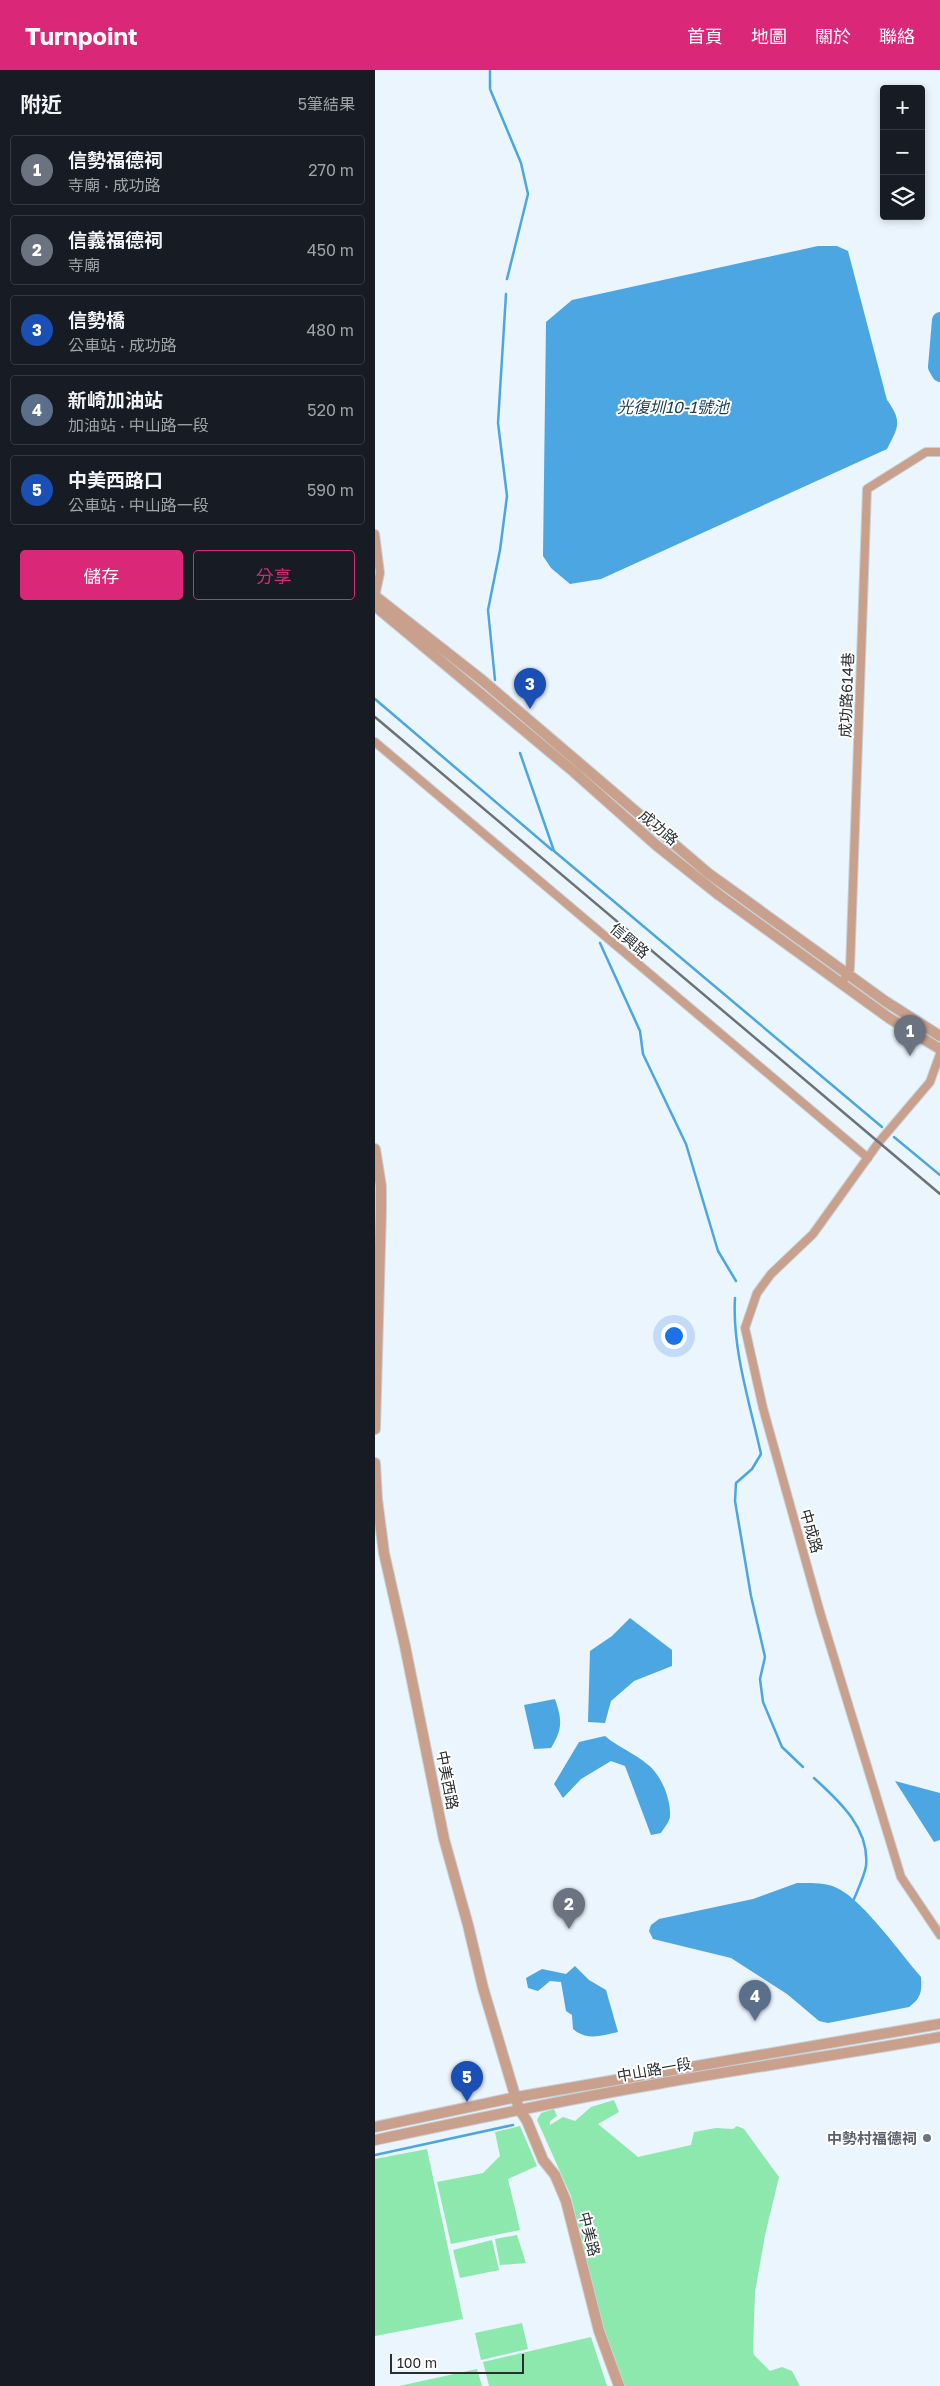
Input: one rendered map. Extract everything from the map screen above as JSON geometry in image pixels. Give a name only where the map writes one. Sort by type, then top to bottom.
[{"type":"street","name":"成功路614巷","points":[[845,978],[850,969],[865,599],[867,489],[926,452],[940,452]]},
{"type":"street","points":[[375,534],[380,573],[375,599]]},
{"type":"street","name":"成功路","points":[[375,599],[481,680],[707,873],[845,978],[889,1018],[940,1049]]},
{"type":"street","name":"信興路","points":[[375,742],[868,1158]]},
{"type":"street","name":"成功路","points":[[845,978],[940,1036]]},
{"type":"street","name":"中成路","points":[[940,1054],[930,1082],[879,1142],[813,1234],[771,1274],[757,1293],[745,1328],[763,1408],[820,1612],[901,1877],[940,1935]]},
{"type":"street","points":[[375,1149],[381,1186],[375,1429]]},
{"type":"street","name":"中美西路","points":[[375,1463],[377,1499],[384,1553],[444,1839],[469,1925],[483,1988],[517,2097]]},
{"type":"street","name":"中山路一段","points":[[375,2140],[760,2055],[940,2024]]},
{"type":"street","name":"中山路一段","points":[[375,2127],[517,2097],[658,2078],[762,2068],[940,2037]]},
{"type":"street","points":[[760,2055],[762,2068]]},
{"type":"street","name":"中美路","points":[[517,2097],[519,2109],[527,2121],[543,2160],[555,2175],[567,2201],[599,2331],[619,2386]]},
{"type":"green space","points":[[614,2100],[619,2112],[598,2124],[638,2157],[691,2145],[694,2132],[716,2128],[733,2129],[737,2126],[744,2129],[779,2177],[765,2235],[755,2292],[753,2351],[754,2355],[770,2371],[782,2367],[792,2371],[800,2386],[624,2386],[600,2317],[571,2196],[537,2120],[541,2113],[554,2109],[557,2116],[550,2121],[550,2125],[563,2117],[575,2121],[591,2107]]},
{"type":"green space","points":[[520,2126],[537,2166],[508,2179],[520,2230],[451,2244],[437,2182],[483,2173],[500,2156],[495,2132]]},
{"type":"green space","points":[[427,2149],[463,2319],[375,2336],[375,2159]]},
{"type":"green space","points":[[517,2235],[526,2263],[500,2265],[495,2239]]},
{"type":"green space","points":[[492,2240],[499,2270],[460,2278],[453,2250]]},
{"type":"green space","points":[[522,2323],[528,2349],[481,2360],[475,2333]]},
{"type":"green space","points":[[591,2337],[607,2386],[489,2386],[483,2362]]},
{"type":"green space","points":[[477,2369],[482,2386],[399,2386]]},
{"type":"water","name":"光復圳10-1號池","points":[[818,246],[837,246],[848,251],[887,400],[897,419],[896,430],[887,449],[601,579],[570,584],[551,568],[543,556],[546,322],[572,300]]},
{"type":"water","points":[[630,1618],[672,1650],[672,1666],[634,1681],[611,1701],[605,1723],[588,1722],[590,1651],[612,1636]]},
{"type":"water","points":[[555,1699],[560,1718],[558,1735],[551,1748],[534,1749],[524,1705]]},
{"type":"water","points":[[605,1736],[647,1764],[661,1780],[669,1802],[670,1816],[661,1833],[651,1835],[625,1766],[611,1761],[581,1779],[563,1798],[554,1784],[579,1742]]},
{"type":"water","points":[[895,1781],[940,1793],[940,1840],[934,1842]]},
{"type":"water","points":[[797,1883],[819,1883],[839,1889],[871,1916],[921,1977],[920,1994],[913,2004],[909,2007],[828,2023],[819,2021],[787,1994],[731,1958],[653,1939],[649,1931],[651,1925],[659,1919],[753,1899]]},
{"type":"water","points":[[575,1966],[589,1980],[606,1990],[618,2032],[600,2036],[589,2036],[578,2033],[573,2029],[572,2015],[566,2011],[561,1982],[550,1981],[538,1991],[528,1988],[526,1978],[542,1969],[566,1974]]},
{"type":"waterway","points":[[490,70],[490,89],[521,163],[528,194],[507,279]]},
{"type":"waterway","points":[[495,680],[488,610],[500,550],[507,496],[498,423],[506,294]]},
{"type":"waterway","points":[[940,320],[936,367],[940,374]]},
{"type":"waterway","points":[[375,699],[552,850]]},
{"type":"waterway","points":[[520,753],[554,851],[882,1127]]},
{"type":"waterway","points":[[600,943],[640,1031],[643,1054],[686,1144],[718,1251],[736,1281]]},
{"type":"waterway","points":[[894,1137],[940,1175]]},
{"type":"waterway","points":[[735,1298],[736,1337],[739,1357],[761,1454],[752,1469],[736,1483],[735,1501],[751,1596],[765,1657],[760,1679],[763,1702],[782,1747],[803,1767]]},
{"type":"waterway","points":[[814,1778],[851,1816],[863,1839],[866,1852],[866,1866],[854,1899]]},
{"type":"waterway","points":[[375,2155],[513,2125]]},
{"type":"railway","points":[[375,717],[940,1194]]},
{"type":"place","name":"信勢橋","points":[[530,709]]},
{"type":"place","name":"信勢福德祠","points":[[910,1056]]},
{"type":"place","name":"信義福德祠","points":[[569,1929]]},
{"type":"place","name":"新崎加油站","points":[[755,2021]]},
{"type":"place","name":"中美西路口","points":[[467,2102]]},
{"type":"place","name":"中勢村福德祠","points":[[927,2138]]}]
